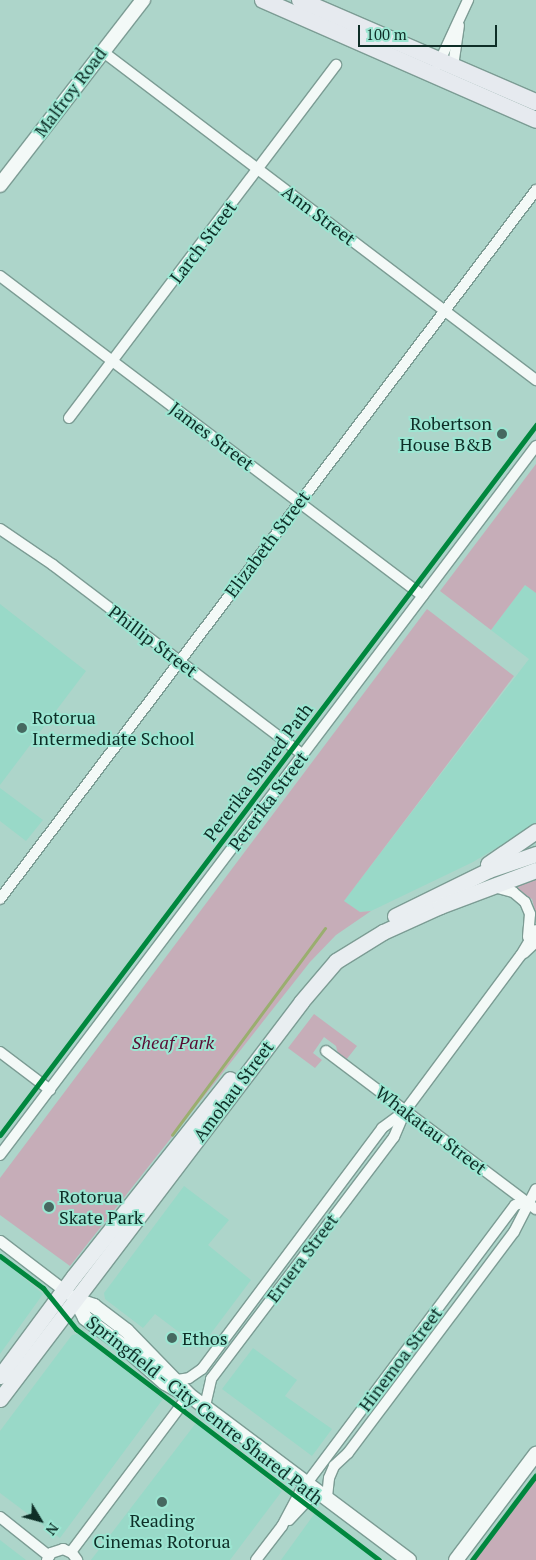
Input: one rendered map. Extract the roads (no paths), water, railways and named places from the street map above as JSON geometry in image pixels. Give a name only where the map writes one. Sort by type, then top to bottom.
[{"type":"highway","points":[[263,0],[309,5],[536,102]]},
{"type":"highway","points":[[309,5],[435,76],[536,120]]},
{"type":"main road","name":"Malfroy Road","points":[[0,185],[143,0]]},
{"type":"main road","points":[[467,880],[536,831]]},
{"type":"main road","name":"Amohau Street","points":[[0,1399],[70,1295],[320,963],[364,931],[467,880],[536,854]]},
{"type":"main road","name":"Amohau Street","points":[[136,1208],[310,990],[336,961],[383,932],[487,886],[536,870]]},
{"type":"main road","points":[[70,1295],[94,1306],[127,1331],[178,1380],[190,1395]]},
{"type":"main road","points":[[70,1295],[85,1318],[122,1345],[165,1383],[190,1395],[409,1560]]},
{"type":"main road","name":"Amohau Street","points":[[0,1376],[70,1295]]},
{"type":"main road","points":[[456,1560],[536,1454]]},
{"type":"street","points":[[435,76],[446,63],[468,0]]},
{"type":"street","points":[[446,63],[460,19]]},
{"type":"street","name":"Ann Street","points":[[102,51],[536,380]]},
{"type":"street","name":"Larch Street","points":[[69,418],[336,65]]},
{"type":"street","name":"Elizabeth Street","points":[[0,899],[536,190]]},
{"type":"street","name":"James Street","points":[[0,276],[423,596]]},
{"type":"street","name":"Pererika Street","points":[[0,1155],[536,446]]},
{"type":"street","name":"Phillip Street","points":[[0,529],[53,565],[303,755]]},
{"type":"street","name":"Eruera Street","points":[[487,886],[513,892],[525,902],[531,921],[532,941]]},
{"type":"street","name":"Eruera Street","points":[[205,1406],[211,1378],[394,1137],[405,1111],[532,941],[536,930]]},
{"type":"street","name":"Whakatau Street","points":[[326,1051],[536,1209]]},
{"type":"street","points":[[0,1052],[50,1090]]},
{"type":"street","name":"Eruera Street","points":[[178,1380],[189,1378],[202,1369],[382,1128],[405,1111]]},
{"type":"street","name":"Hinemoa Street","points":[[256,1560],[282,1526],[329,1478],[334,1466],[348,1453],[514,1232],[526,1213],[527,1202],[536,1189]]},
{"type":"street","name":"Hinemoa Street","points":[[317,1490],[516,1205],[527,1202]]},
{"type":"street","points":[[0,1241],[70,1295]]},
{"type":"street","points":[[0,1517],[48,1558],[56,1550],[74,1556],[190,1395]]},
{"type":"waterway","points":[[172,1135],[325,928]]},
{"type":"place","name":"Robertson House B&B","points":[[502,434]]},
{"type":"place","name":"Rotorua Intermediate School","points":[[22,728]]},
{"type":"place","name":"Rotorua Skate Park","points":[[49,1207]]},
{"type":"place","name":"Ethos","points":[[172,1338]]},
{"type":"place","name":"Reading Cinemas Rotorua","points":[[162,1502]]},
{"type":"park label","name":"Sheaf Park","points":[[173,1042]]}]
